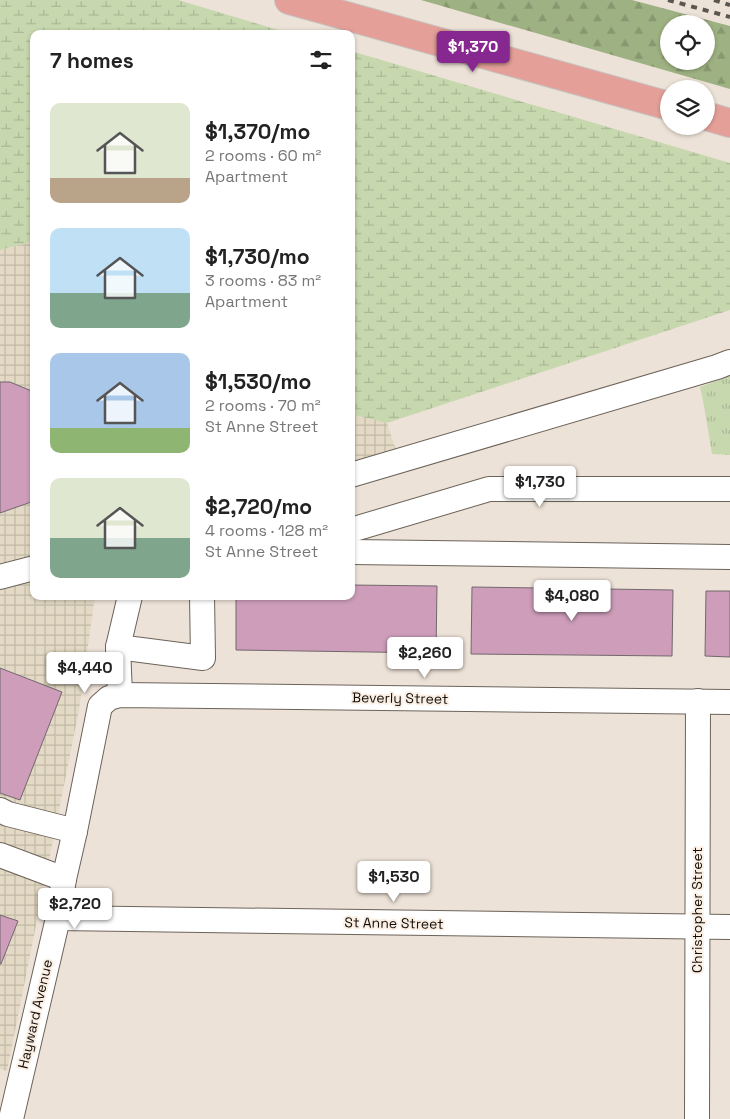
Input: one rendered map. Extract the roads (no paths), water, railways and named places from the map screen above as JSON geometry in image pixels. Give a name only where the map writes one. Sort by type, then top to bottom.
[{"type":"main road","points":[[289,0],[660,103]]},
{"type":"main road","points":[[715,119],[730,123]]},
{"type":"street","points":[[355,474],[730,362]]},
{"type":"street","points":[[355,529],[489,489],[730,489]]},
{"type":"street","points":[[355,552],[730,557]]},
{"type":"street","points":[[0,577],[30,569]]},
{"type":"street","points":[[120,695],[118,652],[129,600]]},
{"type":"street","points":[[118,652],[203,658],[202,600]]},
{"type":"street","name":"Beverly Street","points":[[120,695],[730,702]]},
{"type":"street","name":"Hayward Avenue","points":[[10,1119],[58,918],[64,879],[100,706],[109,698],[120,695]]},
{"type":"street","name":"Christopher Street","points":[[697,1119],[698,701]]},
{"type":"street","points":[[0,810],[8,814],[75,831]]},
{"type":"street","points":[[0,855],[64,879]]},
{"type":"street","name":"St Anne Street","points":[[58,918],[730,927]]},
{"type":"railway","points":[[668,0],[730,17]]},
{"type":"railway","points":[[714,0],[730,5]]}]
